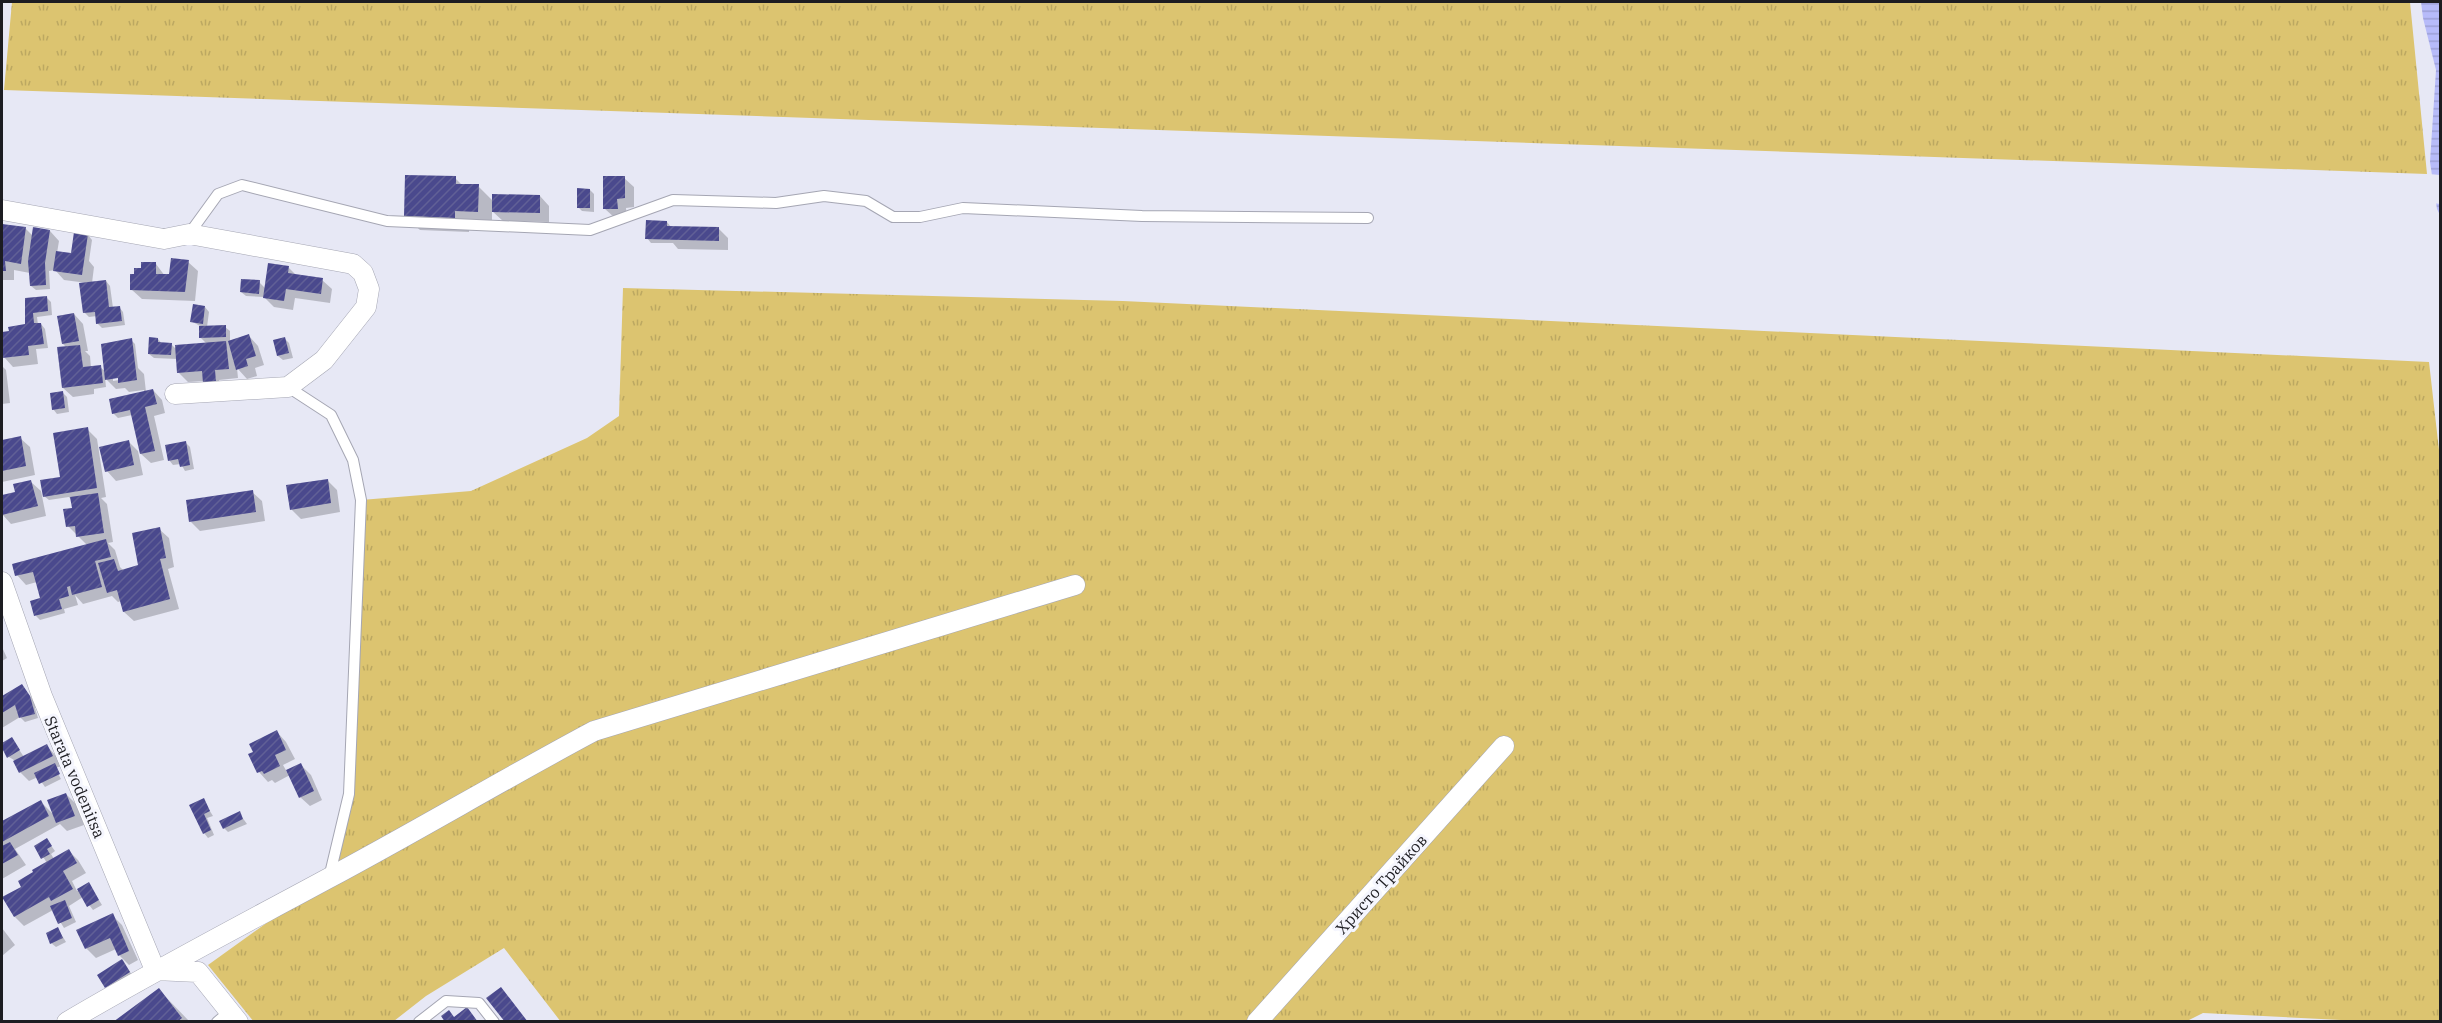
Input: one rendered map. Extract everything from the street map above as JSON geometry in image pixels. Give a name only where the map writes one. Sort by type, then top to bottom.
[{"type":"street","points":[[2,210],[164,239],[189,234],[353,264],[363,273],[369,290],[366,307],[324,360],[288,387],[175,394]]},
{"type":"street","name":"Starata vodenitsa","points":[[2,582],[42,696],[155,970]]},
{"type":"street","points":[[67,1022],[155,970],[329,879],[524,768],[594,731],[1075,585]]},
{"type":"street","name":"Христо Трайков","points":[[1257,1022],[1504,746]]},
{"type":"street","points":[[155,970],[198,972],[228,1018]]},
{"type":"lane","points":[[189,234],[218,194],[242,185],[387,222],[590,230],[673,200],[776,203],[824,196],[866,201],[893,217],[920,217],[963,208],[1142,216],[1368,218]]},
{"type":"lane","points":[[288,387],[331,415],[353,460],[360,500],[349,794],[329,879]]},
{"type":"lane","points":[[419,1022],[446,1001],[479,1003],[494,1022]]},
{"type":"green space","points":[[12,2],[2410,2],[2427,174],[4,90]]},
{"type":"green space","points":[[623,288],[1123,301],[2429,362],[2440,459],[2440,1021],[2381,1022],[2203,1013],[2185,1022],[561,1022],[504,948],[426,996],[394,1021],[254,1022],[208,965],[329,878],[349,794],[361,500],[471,491],[587,438],[619,416]]},
{"type":"water","points":[[2421,2],[2440,2],[2440,215],[2437,209],[2430,162],[2436,70]]},
{"type":"pier","points":[[2429,174],[2440,175],[2440,204],[2433,203]]},
{"type":"building","points":[[405,175],[456,176],[456,184],[479,184],[478,212],[455,211],[455,218],[404,216]]},
{"type":"building","points":[[603,176],[625,176],[625,198],[617,199],[618,209],[603,209]]},
{"type":"building","points":[[577,188],[590,189],[590,208],[577,208]]},
{"type":"building","points":[[492,194],[540,195],[540,213],[492,212]]},
{"type":"building","points":[[646,220],[667,221],[667,226],[719,227],[719,241],[645,239]]},
{"type":"building","points":[[2,224],[26,227],[21,264],[5,261],[6,271],[2,271]]},
{"type":"building","points":[[33,227],[50,230],[45,263],[46,285],[30,286],[28,261]]},
{"type":"building","points":[[74,232],[88,234],[82,275],[53,271],[56,251],[71,253]]},
{"type":"building","points":[[171,258],[189,260],[185,292],[130,290],[130,274],[134,274],[134,268],[141,268],[141,262],[156,262],[156,274],[169,274]]},
{"type":"building","points":[[268,263],[289,266],[288,273],[323,278],[321,294],[286,289],[284,301],[263,298]]},
{"type":"building","points":[[241,279],[260,280],[259,294],[240,292]]},
{"type":"building","points":[[106,280],[109,307],[120,306],[122,321],[96,324],[95,312],[83,313],[79,283]]},
{"type":"building","points":[[47,296],[48,311],[33,313],[34,323],[41,323],[44,344],[28,346],[29,355],[2,358],[2,332],[9,331],[8,327],[25,324],[25,298]]},
{"type":"building","points":[[193,304],[205,306],[203,324],[190,322]]},
{"type":"building","points":[[74,313],[79,341],[62,344],[57,316]]},
{"type":"building","points":[[226,325],[226,337],[199,338],[199,326]]},
{"type":"building","points":[[249,334],[256,356],[246,359],[248,366],[236,370],[228,341]]},
{"type":"building","points":[[149,337],[158,338],[158,342],[172,343],[171,355],[148,354]]},
{"type":"building","points":[[285,337],[289,353],[277,356],[273,340]]},
{"type":"building","points":[[132,338],[137,380],[118,383],[118,378],[105,380],[101,344]]},
{"type":"building","points":[[226,341],[229,369],[215,370],[216,382],[203,383],[202,371],[177,373],[175,345]]},
{"type":"building","points":[[80,345],[83,367],[101,365],[103,383],[62,388],[57,347]]},
{"type":"building","points":[[153,389],[157,404],[145,407],[155,451],[140,454],[130,410],[112,414],[109,399]]},
{"type":"building","points":[[63,391],[65,408],[52,410],[50,393]]},
{"type":"building","points":[[88,427],[97,488],[43,497],[40,480],[60,477],[53,433]]},
{"type":"building","points":[[21,436],[26,466],[2,471],[2,440]]},
{"type":"building","points":[[129,440],[134,465],[105,472],[99,447]]},
{"type":"building","points":[[186,441],[190,465],[180,467],[178,459],[168,461],[165,445]]},
{"type":"building","points":[[328,479],[331,503],[290,510],[286,485]]},
{"type":"building","points":[[31,480],[38,506],[2,515],[2,495],[15,492],[13,484]]},
{"type":"building","points":[[253,490],[256,512],[189,522],[186,500]]},
{"type":"building","points":[[98,493],[104,533],[76,537],[75,526],[66,527],[63,509],[72,508],[70,497]]},
{"type":"building","points":[[160,527],[166,558],[160,559],[170,599],[123,612],[117,590],[107,593],[98,563],[114,559],[118,571],[138,565],[132,533]]},
{"type":"building","points":[[106,539],[111,557],[95,561],[102,587],[72,595],[70,586],[67,587],[69,596],[59,599],[62,609],[34,616],[30,601],[40,598],[33,572],[15,576],[12,564]]},
{"type":"building","points":[[22,684],[30,696],[35,714],[19,718],[15,705],[2,713],[2,696]]},
{"type":"building","points":[[277,730],[286,750],[275,755],[280,766],[264,774],[262,771],[257,773],[248,754],[253,752],[249,744]]},
{"type":"building","points":[[12,737],[20,750],[7,758],[2,743]]},
{"type":"building","points":[[47,744],[53,756],[19,773],[13,761]]},
{"type":"building","points":[[55,763],[60,774],[39,784],[34,773]]},
{"type":"building","points":[[301,763],[314,791],[299,798],[286,770]]},
{"type":"building","points":[[66,793],[75,816],[56,823],[47,800]]},
{"type":"building","points":[[204,798],[210,811],[204,814],[211,830],[203,834],[189,805]]},
{"type":"building","points":[[41,800],[49,816],[2,842],[2,821]]},
{"type":"building","points":[[240,811],[243,819],[223,829],[219,821]]},
{"type":"building","points":[[47,838],[52,846],[47,849],[50,854],[41,859],[34,846]]},
{"type":"building","points":[[10,842],[18,855],[2,864],[2,846]]},
{"type":"building","points":[[69,849],[77,863],[63,871],[73,889],[51,901],[49,897],[14,917],[2,897],[21,887],[18,881],[33,872],[32,870]]},
{"type":"building","points":[[89,882],[99,900],[87,907],[77,889]]},
{"type":"building","points":[[65,900],[72,918],[58,924],[50,906]]},
{"type":"building","points":[[113,913],[129,951],[118,956],[110,938],[85,949],[76,930]]},
{"type":"building","points":[[58,927],[63,938],[50,944],[46,933]]},
{"type":"building","points":[[122,959],[130,972],[105,988],[97,975]]},
{"type":"building","points":[[501,987],[528,1022],[505,1022],[486,998]]},
{"type":"building","points":[[159,988],[182,1018],[177,1022],[113,1022]]},
{"type":"building","points":[[467,1007],[478,1022],[445,1022],[441,1016],[449,1010],[454,1017]]}]
